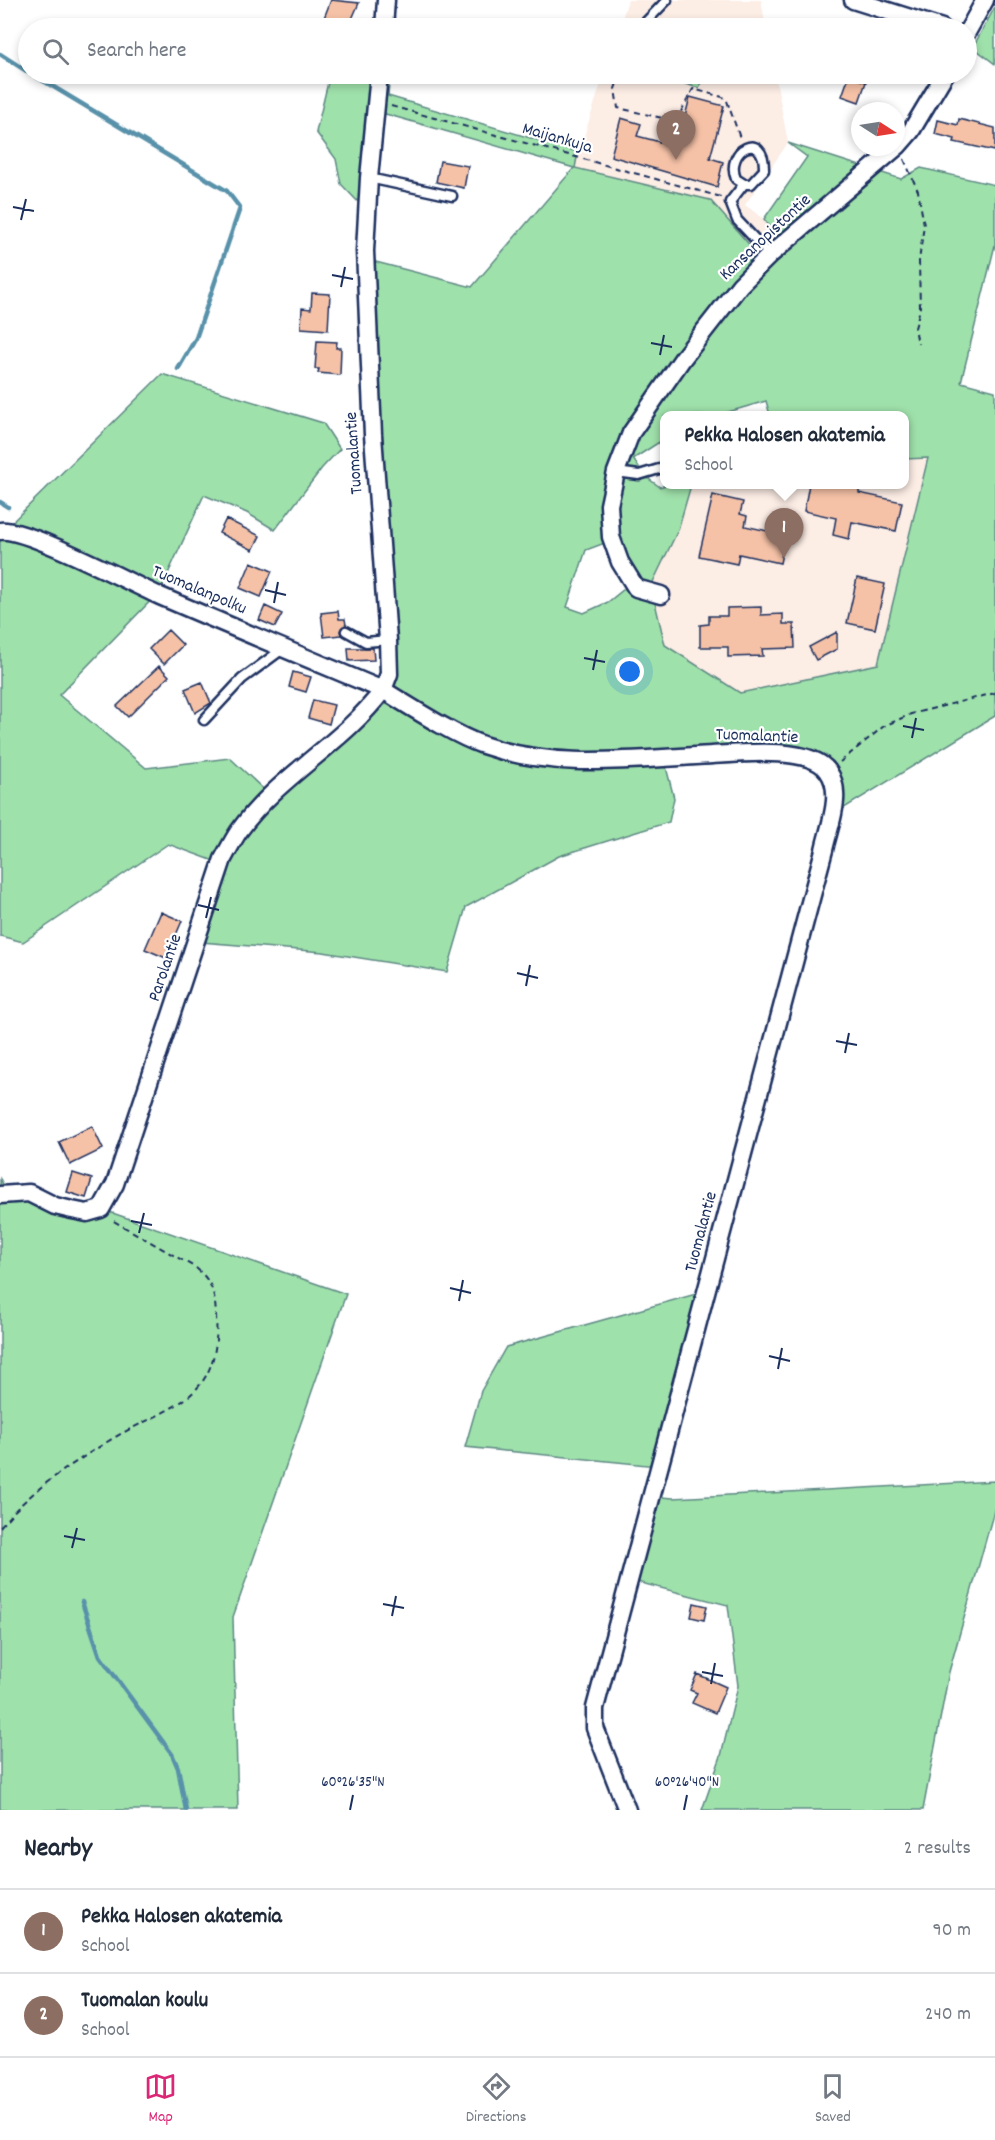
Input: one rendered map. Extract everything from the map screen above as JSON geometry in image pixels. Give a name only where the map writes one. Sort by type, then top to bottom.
[{"type":"street","points":[[385,18],[386,0]]},
{"type":"street","points":[[853,0],[910,18]]},
{"type":"street","points":[[975,18],[985,0]]},
{"type":"street","name":"Tuomalantie","points":[[378,84],[369,178],[367,285],[373,435],[388,640],[389,674],[383,690],[481,745],[524,756],[569,762],[753,753],[795,754],[817,762],[828,771],[836,794],[824,850],[595,1708],[595,1728],[627,1810]]},
{"type":"street","name":"Kansanopistontie","points":[[905,138],[939,84]]},
{"type":"street","name":"Kansanopistontie","points":[[661,595],[636,588],[620,562],[611,537],[609,505],[616,472],[631,433],[683,358],[740,285],[770,255],[886,156]]},
{"type":"street","name":"Tuomalanpolku","points":[[0,531],[7,530],[36,539],[383,690]]},
{"type":"street","name":"Parolantie","points":[[101,1209],[115,1184],[223,859],[239,831],[264,803],[365,715],[383,690]]},
{"type":"street","points":[[0,1195],[29,1193],[55,1206],[72,1210],[87,1213],[101,1209]]},
{"type":"lane","points":[[650,18],[667,0]]},
{"type":"lane","points":[[755,147],[765,156],[764,170],[751,184],[744,184],[736,179],[733,163],[743,149],[755,147]]},
{"type":"lane","points":[[369,178],[452,196]]},
{"type":"lane","points":[[744,184],[730,202],[737,220],[770,255]]},
{"type":"lane","points":[[616,472],[639,475],[659,469]]},
{"type":"lane","points":[[346,631],[366,642],[388,640]]},
{"type":"lane","points":[[204,720],[242,679],[284,648]]},
{"type":"path","points":[[616,84],[618,108],[676,121],[693,89],[726,98],[743,149]]},
{"type":"path","name":"Maijankuja","points":[[377,102],[719,196],[730,202]]},
{"type":"path","points":[[902,156],[918,191],[924,225],[919,261],[920,309],[915,328],[918,344]]},
{"type":"path","points":[[828,771],[884,726],[911,714],[995,693]]},
{"type":"path","points":[[0,1527],[20,1503],[36,1490],[107,1442],[177,1406],[189,1397],[208,1373],[214,1360],[218,1339],[214,1292],[208,1278],[196,1268],[115,1223],[101,1209]]},
{"type":"shaded area","points":[[628,0],[761,0],[764,18],[622,18]]},
{"type":"shaded area","points":[[601,84],[777,84],[788,143],[745,205],[764,219],[781,241],[761,259],[574,168]]},
{"type":"shaded area","points":[[928,457],[878,664],[740,693],[664,645],[651,586],[678,530],[690,489],[909,489],[909,459]]},
{"type":"green space","points":[[995,7],[995,64],[977,50],[977,40]]},
{"type":"green space","points":[[328,84],[389,84],[388,96],[578,152],[575,168],[710,200],[761,258],[781,241],[764,219],[807,157],[788,143],[901,179],[921,168],[995,185],[995,245],[961,382],[995,391],[995,716],[841,810],[824,780],[805,764],[796,760],[666,767],[674,798],[669,822],[559,856],[466,907],[447,972],[323,952],[201,942],[228,866],[168,844],[23,942],[0,936],[0,534],[162,374],[323,423],[340,449],[322,468],[275,530],[247,513],[204,495],[160,591],[59,695],[146,768],[230,758],[275,800],[388,702],[390,559],[372,261],[472,287],[574,168],[382,113],[360,204],[341,184],[336,159],[316,132]],"holes":[[[766,401],[769,411],[909,411],[909,459],[928,458],[878,664],[740,693],[665,645],[651,586],[678,530],[690,489],[660,489],[646,477],[633,459],[660,442],[660,411],[732,411]],[[618,538],[635,580],[608,602],[584,613],[567,607],[586,550]]]},
{"type":"green space","points":[[685,84],[700,84],[699,88]]},
{"type":"green space","points":[[0,1179],[9,1194],[101,1209],[346,1294],[233,1617],[238,1810],[0,1810]]},
{"type":"green space","points":[[703,1292],[657,1466],[465,1447],[481,1391],[506,1347]]},
{"type":"green space","points":[[995,1481],[995,1507],[949,1672],[923,1810],[702,1810],[721,1756],[738,1686],[728,1605],[625,1579],[649,1496],[673,1498]]},
{"type":"building","points":[[331,0],[359,3],[352,18],[324,18]]},
{"type":"building","points":[[846,84],[865,84],[859,102],[842,96]]},
{"type":"building","points":[[690,97],[724,106],[710,158],[723,162],[717,187],[611,156],[621,118],[641,124],[637,136],[660,142],[663,131],[680,136]]},
{"type":"building","points":[[959,119],[995,128],[995,151],[954,142],[955,139],[935,134],[938,120],[958,125]]},
{"type":"building","points":[[440,161],[468,166],[464,188],[436,182]]},
{"type":"building","points":[[312,293],[330,294],[328,330],[301,328],[302,308],[311,309]]},
{"type":"building","points":[[317,341],[337,342],[336,348],[341,348],[340,375],[318,373],[319,369],[315,369]]},
{"type":"building","points":[[808,489],[859,489],[859,493],[902,502],[896,531],[852,522],[849,539],[833,535],[836,518],[804,511]]},
{"type":"building","points":[[713,495],[743,502],[740,514],[747,516],[745,526],[786,535],[780,563],[739,554],[737,564],[699,556]]},
{"type":"building","points":[[226,519],[260,536],[253,550],[219,533]]},
{"type":"building","points":[[251,562],[272,571],[261,597],[240,588]]},
{"type":"building","points":[[857,578],[885,584],[875,629],[847,623]]},
{"type":"building","points":[[265,606],[282,614],[275,627],[259,620]]},
{"type":"building","points":[[761,607],[761,615],[783,614],[783,624],[794,624],[795,648],[762,649],[763,656],[728,657],[728,647],[700,647],[700,625],[709,624],[709,616],[727,616],[727,608]]},
{"type":"building","points":[[338,611],[339,619],[345,619],[346,625],[340,631],[341,635],[324,637],[321,613]]},
{"type":"building","points":[[168,630],[183,645],[164,664],[149,649]]},
{"type":"building","points":[[837,632],[837,649],[816,660],[809,647]]},
{"type":"building","points":[[348,648],[373,648],[374,660],[349,661]]},
{"type":"building","points":[[159,666],[169,676],[128,717],[117,706]]},
{"type":"building","points":[[293,672],[311,677],[306,692],[289,687]]},
{"type":"building","points":[[202,682],[211,703],[195,713],[185,689]]},
{"type":"building","points":[[313,700],[334,705],[329,724],[308,718]]},
{"type":"building","points":[[161,912],[182,921],[166,958],[145,949]]},
{"type":"building","points":[[92,1126],[103,1149],[70,1165],[59,1142]]},
{"type":"building","points":[[73,1173],[92,1179],[86,1198],[67,1192]]},
{"type":"building","points":[[694,1603],[707,1606],[704,1620],[691,1617]]},
{"type":"building","points":[[697,1674],[726,1687],[715,1713],[692,1703],[697,1693],[690,1690]]},
{"type":"waterway","points":[[0,54],[18,66]]},
{"type":"waterway","points":[[49,84],[227,191],[240,208],[196,338],[178,369]]},
{"type":"waterway","points":[[0,502],[8,507]]},
{"type":"waterway","points":[[82,1602],[100,1656],[172,1754],[178,1768],[186,1810]]},
{"type":"place","name":"Tuomalan koulu","points":[[676,160]]},
{"type":"place","name":"Pekka Halosen akatemia","points":[[784,558]]}]
